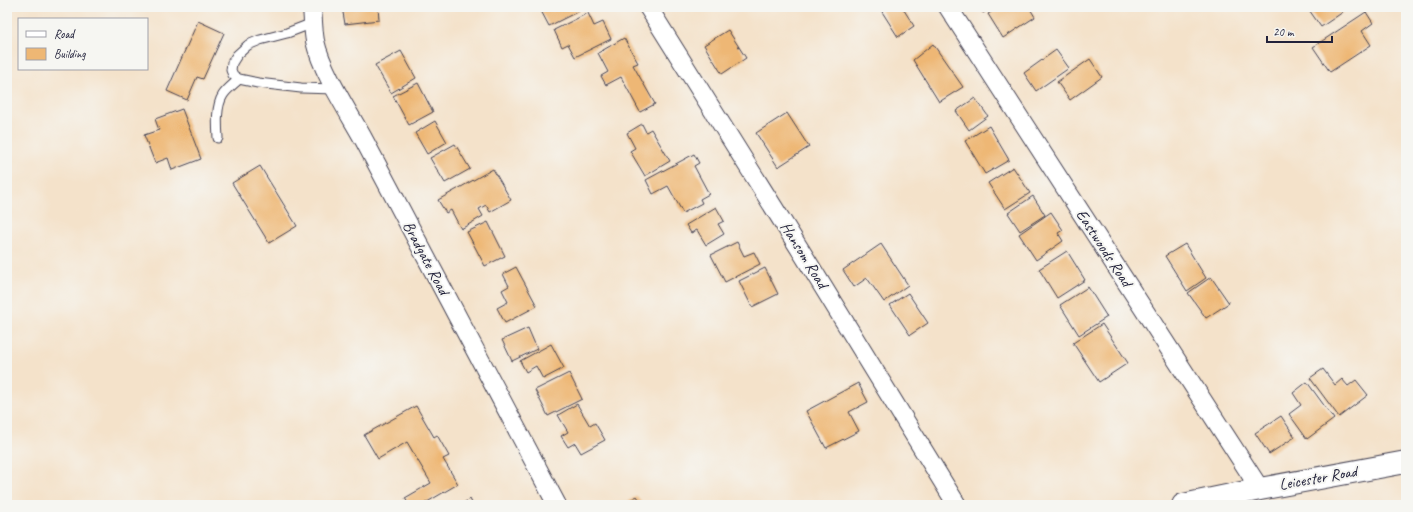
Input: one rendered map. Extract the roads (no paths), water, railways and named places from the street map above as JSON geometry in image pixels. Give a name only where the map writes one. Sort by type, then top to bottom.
[{"type":"main road","name":"Leicester Road","points":[[1182,505],[1406,462]]},
{"type":"street","name":"Hansom Road","points":[[648,7],[802,251],[957,505]]},
{"type":"street","name":"Eastwoods Road","points":[[948,7],[1260,489]]},
{"type":"street","name":"Bradgate Road","points":[[312,15],[315,41],[320,57],[335,89],[364,140],[557,505]]},
{"type":"lane","points":[[312,15],[287,33],[260,40],[248,45],[237,55],[232,63],[231,70],[233,75],[239,79],[258,83],[302,88],[335,89]]},
{"type":"lane","points":[[218,138],[219,103],[224,94],[239,79]]}]
